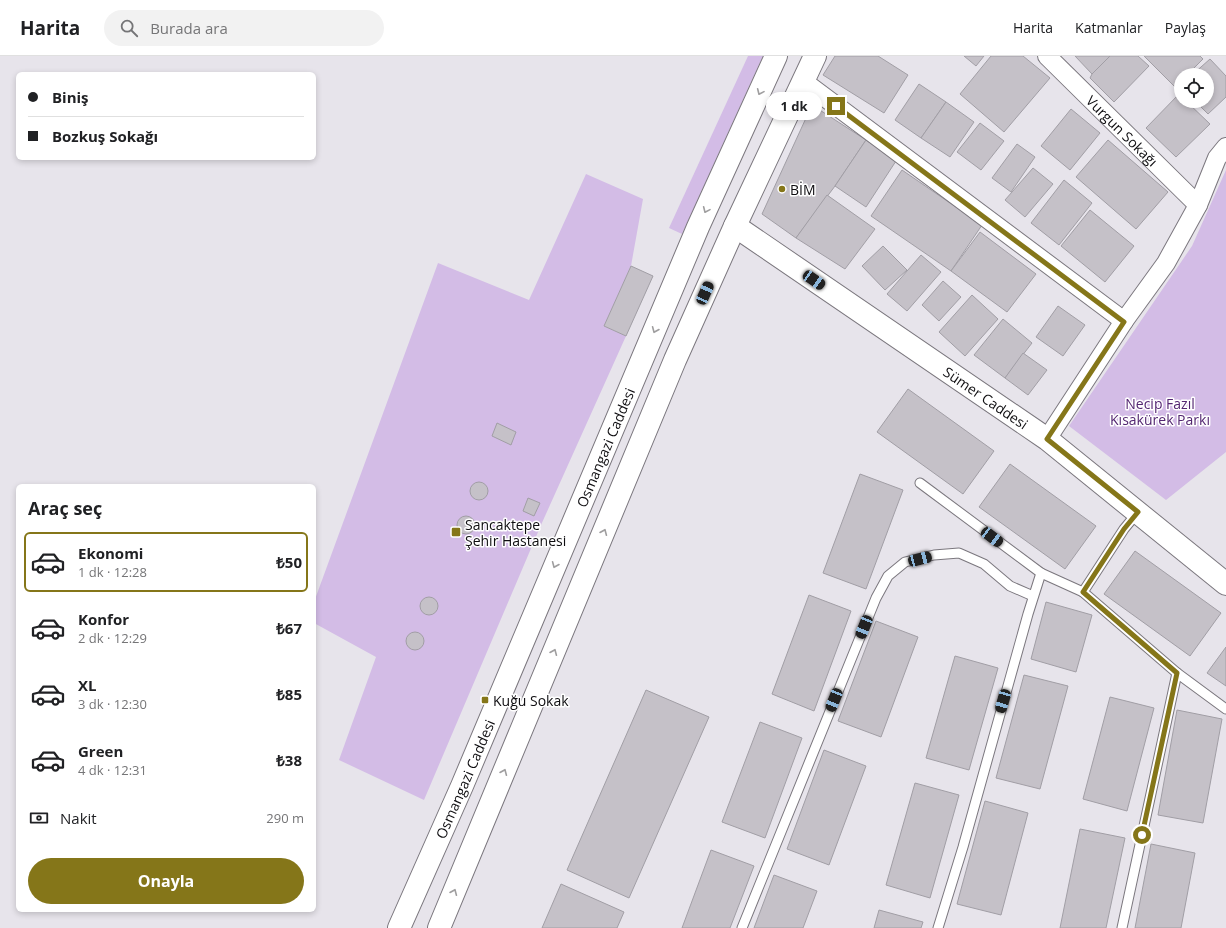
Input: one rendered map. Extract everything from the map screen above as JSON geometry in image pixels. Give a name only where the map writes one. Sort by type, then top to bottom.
[{"type":"main road","name":"Osmangazi Caddesi","points":[[399,928],[462,786],[698,227],[776,56]]},
{"type":"main road","points":[[439,928],[675,360],[735,226],[815,56]]},
{"type":"main road","name":"Sümer Caddesi","points":[[735,226],[1047,439],[1226,584]]},
{"type":"street","name":"Vurgun Sokağı","points":[[1047,56],[1198,205]]},
{"type":"street","points":[[803,81],[1124,322]]},
{"type":"street","points":[[1047,439],[1124,322],[1166,263],[1198,205],[1217,158],[1226,147]]},
{"type":"lane","points":[[920,483],[1041,573],[1083,592],[1177,673],[1226,709]]},
{"type":"lane","points":[[1083,592],[1124,529],[1138,512]]},
{"type":"lane","points":[[742,928],[876,598],[888,576],[905,562],[934,555],[959,553],[984,564],[1010,586],[1033,596]]},
{"type":"lane","points":[[938,928],[963,847],[1033,596],[1041,573]]},
{"type":"lane","points":[[1122,928],[1177,673]]},
{"type":"green space","points":[[748,56],[763,56],[682,234],[669,228]]},
{"type":"green space","name":"Necip Fazıl Kısakürek Parkı","points":[[1226,170],[1226,452],[1166,500],[1069,426],[1192,246]]},
{"type":"green space","points":[[586,174],[643,199],[631,266],[604,326],[626,336],[541,525],[424,800],[339,760],[376,657],[316,624],[316,597],[438,263],[529,300]]},
{"type":"building","points":[[835,56],[878,56],[908,75],[884,113],[823,75]]},
{"type":"building","points":[[964,56],[984,56],[976,66]]},
{"type":"building","points":[[991,56],[1023,56],[1050,78],[1004,132],[960,94]]},
{"type":"building","points":[[1075,56],[1110,56],[1092,74]]},
{"type":"building","points":[[1110,56],[1138,56],[1149,66],[1114,102],[1090,78],[1092,74]]},
{"type":"building","points":[[1144,56],[1200,56],[1203,59],[1194,68],[1174,68],[1174,86]]},
{"type":"building","points":[[1210,59],[1226,76],[1226,97],[1208,114],[1202,108],[1214,108],[1214,68],[1200,68]]},
{"type":"building","points":[[919,84],[946,102],[921,138],[895,120]]},
{"type":"building","points":[[1174,99],[1174,108],[1193,108],[1210,124],[1176,157],[1146,128]]},
{"type":"building","points":[[946,102],[974,122],[950,157],[921,138]]},
{"type":"building","points":[[812,105],[866,140],[835,186],[796,238],[762,214]]},
{"type":"building","points":[[1071,109],[1100,133],[1070,170],[1041,146]]},
{"type":"building","points":[[980,123],[1004,141],[981,170],[957,152]]},
{"type":"building","points":[[866,140],[896,161],[866,207],[835,186]]},
{"type":"building","points":[[1108,140],[1168,192],[1136,229],[1076,177]]},
{"type":"building","points":[[1017,144],[1035,157],[1011,192],[992,178]]},
{"type":"building","points":[[1033,168],[1053,184],[1025,217],[1005,200]]},
{"type":"building","points":[[902,170],[982,225],[951,271],[871,216]]},
{"type":"building","points":[[1064,180],[1092,203],[1059,245],[1031,223]]},
{"type":"building","points":[[827,195],[875,229],[845,269],[796,238]]},
{"type":"building","points":[[1090,210],[1134,246],[1105,282],[1061,246]]},
{"type":"building","points":[[980,232],[1036,274],[1007,312],[951,271]]},
{"type":"building","points":[[883,246],[907,270],[885,290],[862,266]]},
{"type":"building","points":[[921,255],[941,272],[907,311],[887,294]]},
{"type":"building","points":[[631,266],[653,276],[626,336],[604,326]]},
{"type":"building","points":[[943,281],[961,297],[939,321],[922,305]]},
{"type":"building","points":[[972,295],[998,319],[965,356],[939,332]]},
{"type":"building","points":[[1058,306],[1085,325],[1063,356],[1036,337]]},
{"type":"building","points":[[1003,319],[1032,343],[1005,378],[974,355]]},
{"type":"building","points":[[1023,353],[1047,370],[1028,395],[1005,378]]},
{"type":"building","points":[[908,389],[994,451],[963,494],[877,432]]},
{"type":"building","points":[[497,423],[516,432],[511,445],[492,436]]},
{"type":"building","points":[[1010,464],[1096,526],[1065,569],[979,507]]},
{"type":"building","points":[[860,474],[903,490],[866,589],[823,573]]},
{"type":"building","points":[[479,482],[485,485],[488,491],[485,497],[479,500],[473,497],[470,491],[473,485]]},
{"type":"building","points":[[528,498],[540,503],[534,516],[523,511]]},
{"type":"building","points":[[466,516],[472,519],[475,525],[472,531],[466,534],[460,531],[457,525],[460,519]]},
{"type":"building","points":[[1135,551],[1221,613],[1190,656],[1104,594]]},
{"type":"building","points":[[809,595],[851,611],[814,711],[772,694]]},
{"type":"building","points":[[429,597],[433,598],[437,602],[437,610],[433,614],[429,615],[425,614],[421,610],[420,606],[421,602],[425,598]]},
{"type":"building","points":[[1046,602],[1092,615],[1076,672],[1031,659]]},
{"type":"building","points":[[876,621],[918,637],[881,737],[838,721]]},
{"type":"building","points":[[415,632],[419,633],[423,637],[423,645],[419,649],[415,650],[411,649],[407,645],[406,641],[407,637],[411,633]]},
{"type":"building","points":[[1226,647],[1226,686],[1207,673]]},
{"type":"building","points":[[955,656],[998,668],[969,770],[926,758]]},
{"type":"building","points":[[1024,675],[1068,686],[1040,789],[996,778]]},
{"type":"building","points":[[646,690],[709,717],[629,898],[567,870]]},
{"type":"building","points":[[1110,697],[1154,708],[1127,811],[1083,799]]},
{"type":"building","points":[[1177,710],[1222,719],[1203,823],[1158,815]]},
{"type":"building","points":[[760,722],[802,738],[765,838],[722,822]]},
{"type":"building","points":[[824,750],[866,766],[829,865],[787,849]]},
{"type":"building","points":[[915,783],[959,795],[930,898],[886,885]]},
{"type":"building","points":[[985,801],[1028,813],[1001,915],[957,904]]},
{"type":"building","points":[[1080,829],[1125,838],[1106,928],[1060,928]]},
{"type":"building","points":[[1151,844],[1195,853],[1181,928],[1135,928]]},
{"type":"building","points":[[711,850],[754,866],[730,928],[682,928]]},
{"type":"building","points":[[774,875],[817,891],[803,928],[754,928]]},
{"type":"building","points":[[561,884],[624,912],[617,928],[542,928]]},
{"type":"building","points":[[879,910],[923,922],[921,928],[874,928]]},
{"type":"place","name":"BİM","points":[[782,189]]},
{"type":"place","name":"Sancaktepe Şehir Hastanesi","points":[[456,532]]},
{"type":"place","name":"Kuğu Sokak","points":[[485,700]]},
{"type":"route","points":[[836,106],[1124,322],[1047,439],[1138,512],[1124,529],[1083,592],[1177,673],[1142,835]]}]
